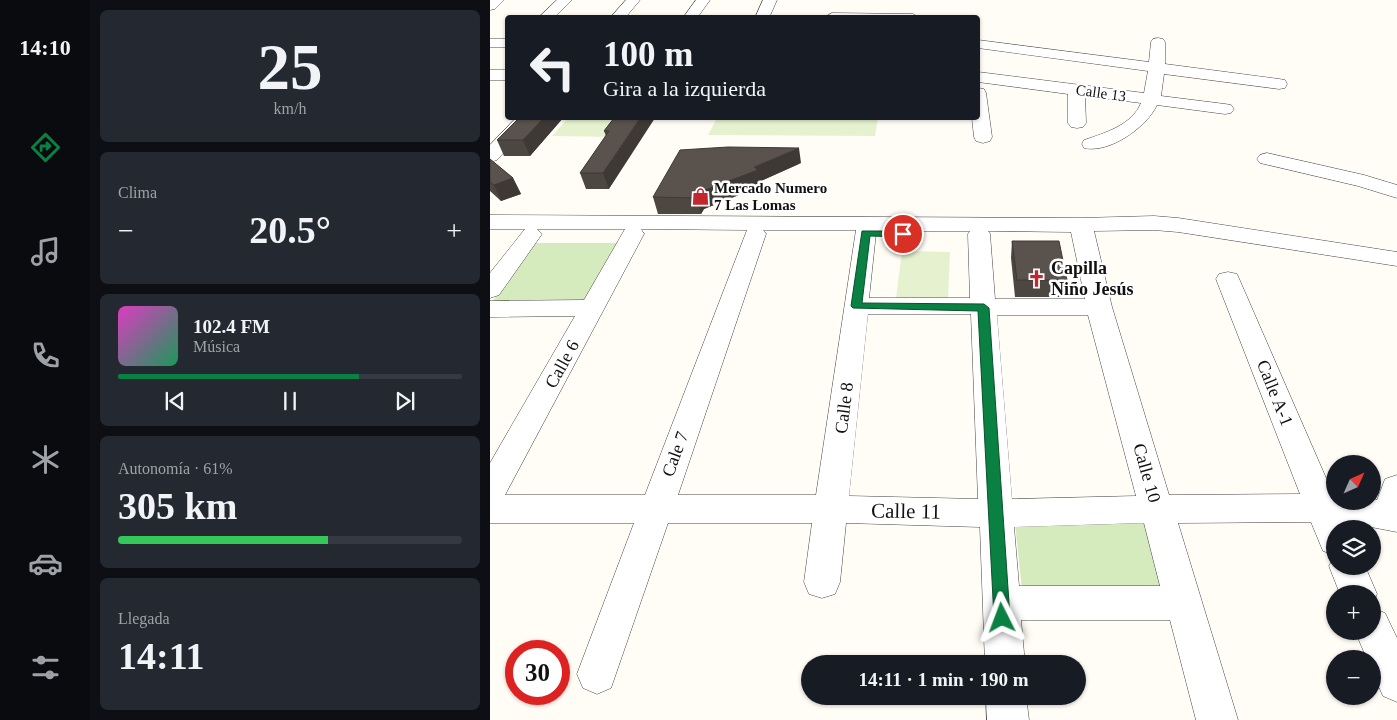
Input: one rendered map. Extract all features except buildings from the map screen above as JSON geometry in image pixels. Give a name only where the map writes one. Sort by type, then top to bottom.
[{"type":"street","points":[[490,6],[497,0]]},
{"type":"street","points":[[548,15],[565,0]]},
{"type":"street","points":[[620,15],[633,0]]},
{"type":"street","points":[[692,15],[703,0]]},
{"type":"street","points":[[763,15],[770,0]]},
{"type":"street","points":[[832,15],[839,0]]},
{"type":"street","points":[[1078,42],[1158,55],[1279,84]]},
{"type":"street","points":[[490,43],[505,43]]},
{"type":"street","points":[[980,44],[1158,55]]},
{"type":"street","points":[[980,50],[982,55],[980,62]]},
{"type":"street","points":[[1091,144],[1116,134],[1145,114],[1151,100],[1158,55]]},
{"type":"street","points":[[490,75],[505,75]]},
{"type":"street","name":"Calle 13","points":[[980,77],[1225,109]]},
{"type":"street","points":[[1076,89],[1077,123]]},
{"type":"street","points":[[980,115],[982,137]]},
{"type":"street","points":[[490,156],[524,120]]},
{"type":"street","points":[[1267,159],[1364,181],[1397,192]]},
{"type":"street","points":[[490,222],[1083,231]]},
{"type":"street","points":[[490,234],[979,234],[1083,231],[1154,223],[1178,225],[1397,260]]},
{"type":"street","name":"Calle 10","points":[[1083,231],[1100,307],[1217,720]]},
{"type":"street","name":"Calle 8","points":[[822,582],[865,233]]},
{"type":"street","points":[[490,290],[532,234]]},
{"type":"street","name":"Calle 6","points":[[490,493],[633,234]]},
{"type":"street","name":"Cale 7","points":[[597,674],[755,234]]},
{"type":"street","points":[[979,234],[1004,655]]},
{"type":"street","name":"Calle A-1","points":[[1228,279],[1326,520]]},
{"type":"street","points":[[856,306],[1100,307]]},
{"type":"street","points":[[490,309],[593,308]]},
{"type":"street","name":"Calle 11","points":[[490,509],[831,509],[995,513],[1157,508],[1395,507]]},
{"type":"street","points":[[1001,603],[1184,603]]},
{"type":"street","points":[[1378,640],[1397,682]]},
{"type":"street","points":[[1007,705],[1008,720]]},
{"type":"green space","points":[[566,120],[626,120],[614,137],[552,136]]},
{"type":"green space","points":[[716,120],[878,120],[875,136],[708,135]]},
{"type":"green space","points":[[534,243],[619,243],[586,302],[492,302]]},
{"type":"green space","points":[[902,251],[950,252],[948,299],[896,298]]},
{"type":"green space","points":[[1147,521],[1165,588],[1022,590],[1015,523]]},
{"type":"place","name":"Mercado Numero 7 Las Lomas","points":[[700,197]]},
{"type":"place","name":"Capilla Niño Jesús","points":[[1037,278]]},
{"type":"route","points":[[903,234],[865,233],[856,306],[984,308],[1002,618]]}]
